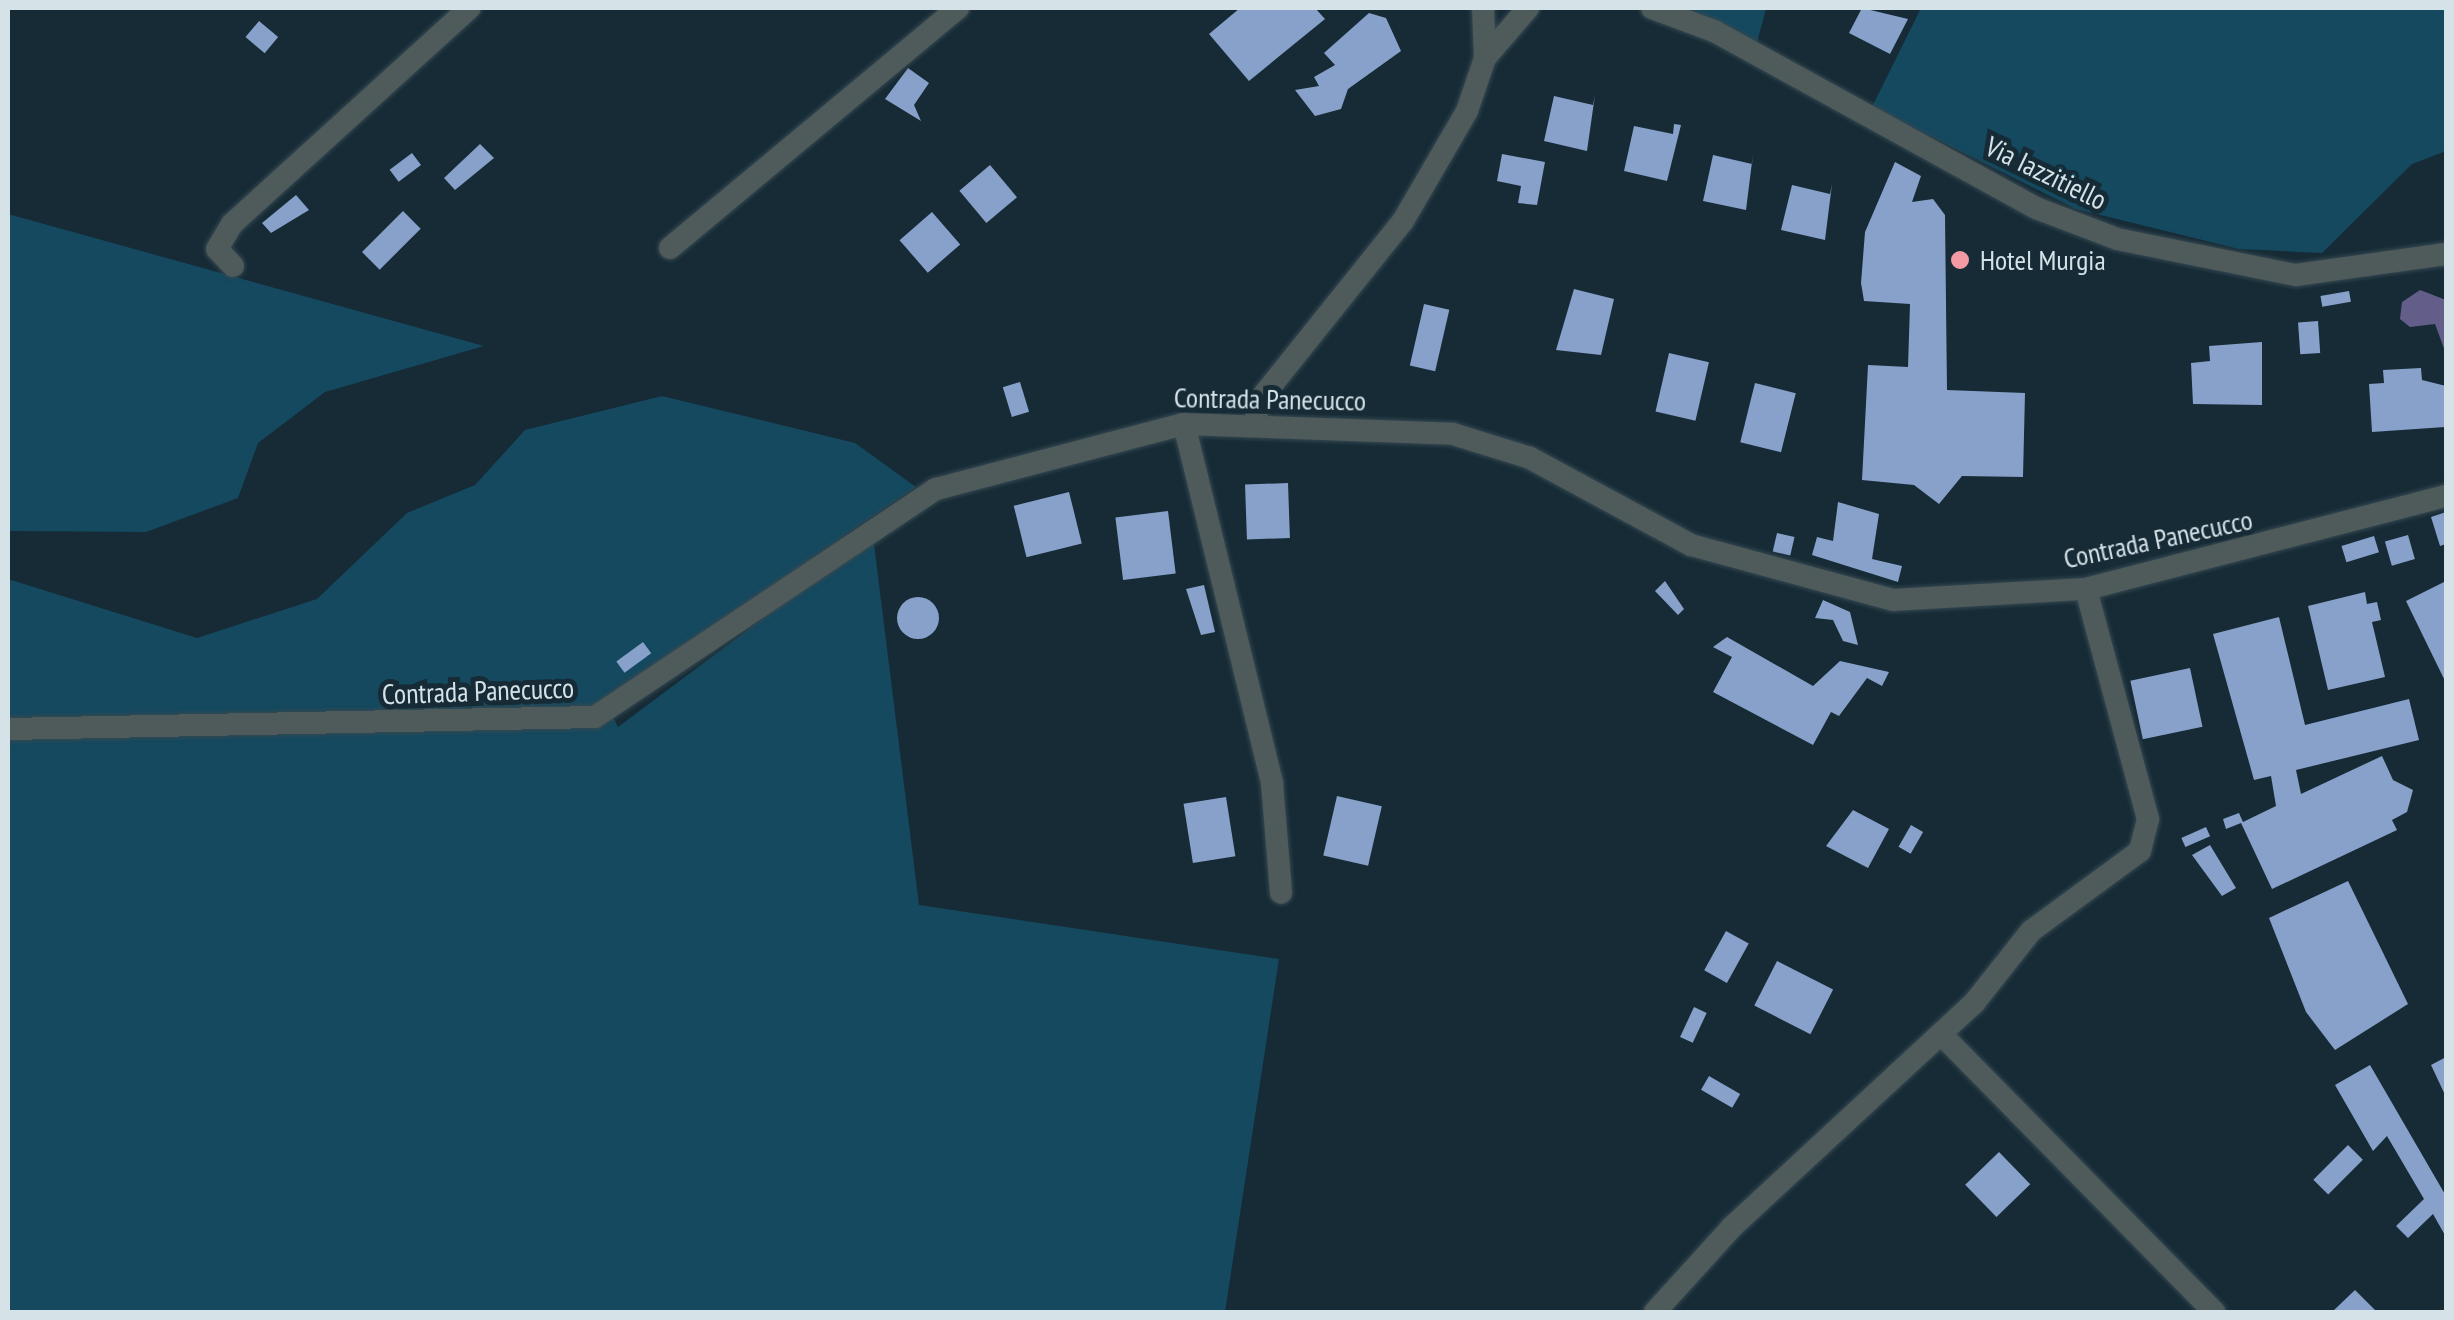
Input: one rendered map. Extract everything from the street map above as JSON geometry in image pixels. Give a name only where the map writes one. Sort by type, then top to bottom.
[{"type":"street","points":[[233,266],[217,249],[232,224],[469,8]]},
{"type":"street","points":[[670,248],[958,8]]},
{"type":"street","points":[[1256,423],[1258,402],[1403,222],[1467,111],[1485,58],[1483,8]]},
{"type":"street","points":[[1485,58],[1528,8]]},
{"type":"street","name":"Via Iazzitiello","points":[[1652,8],[1714,31],[2036,208],[2116,240],[2296,275],[2446,254]]},
{"type":"street","name":"Contrada Panecucco","points":[[8,729],[595,717],[936,489],[1184,424],[1256,423],[1452,434],[1530,458],[1691,545],[1893,600],[2086,588],[2446,496]]},
{"type":"street","points":[[1184,424],[1272,783],[1280,893]]},
{"type":"street","points":[[1655,1312],[1732,1227],[1941,1034],[2031,931],[2140,851],[2148,819],[2086,588]]},
{"type":"street","points":[[1941,1034],[2214,1312]]},
{"type":"shaded area","points":[[1693,8],[1766,8],[1757,43],[1691,15]]},
{"type":"shaded area","points":[[1921,8],[2446,8],[2446,151],[2412,164],[2322,253],[2239,249],[2076,209],[1872,107]]},
{"type":"shaded area","points":[[8,214],[484,346],[325,392],[258,443],[238,498],[146,532],[8,531]]},
{"type":"shaded area","points":[[2420,290],[2446,300],[2446,354],[2435,324],[2410,327],[2400,319],[2402,302]]},
{"type":"shaded area","points":[[662,396],[855,443],[916,487],[580,716],[8,722],[8,579],[197,638],[317,599],[407,513],[475,485],[525,430]]},
{"type":"shaded area","points":[[873,536],[919,905],[1279,959],[1225,1312],[8,1312],[8,735],[613,717],[618,727]]},
{"type":"building","points":[[1240,8],[1315,8],[1325,19],[1249,81],[1209,34]]},
{"type":"building","points":[[1862,8],[1908,19],[1890,54],[1849,33]]},
{"type":"building","points":[[1369,13],[1386,18],[1401,51],[1348,89],[1341,109],[1315,116],[1295,90],[1319,86],[1314,77],[1335,65],[1324,53]]},
{"type":"building","points":[[259,21],[278,37],[265,53],[246,37]]},
{"type":"building","points":[[908,68],[929,83],[914,105],[921,121],[885,99]]},
{"type":"building","points":[[1595,95],[1587,151],[1544,141],[1554,96],[1593,105]]},
{"type":"building","points":[[1674,124],[1681,125],[1667,181],[1624,171],[1634,126],[1673,134]]},
{"type":"building","points":[[480,144],[494,158],[455,190],[444,178]]},
{"type":"building","points":[[412,153],[421,165],[399,182],[390,170]]},
{"type":"building","points":[[1502,154],[1545,162],[1537,205],[1518,203],[1521,186],[1497,181]]},
{"type":"building","points":[[1713,155],[1752,164],[1746,210],[1703,201]]},
{"type":"building","points":[[1895,162],[1921,176],[1912,202],[1933,199],[1945,215],[1947,390],[2025,393],[2023,477],[1962,476],[1939,504],[1914,485],[1862,480],[1868,365],[1908,367],[1910,304],[1864,301],[1861,283],[1865,232]]},
{"type":"building","points":[[990,165],[1017,197],[986,223],[959,191]]},
{"type":"building","points":[[1832,184],[1825,240],[1781,230],[1792,185],[1830,194]]},
{"type":"building","points":[[296,195],[309,210],[271,233],[262,223]]},
{"type":"building","points":[[403,211],[421,229],[380,270],[362,252]]},
{"type":"building","points":[[932,212],[960,244],[928,273],[900,240]]},
{"type":"building","points":[[1574,289],[1614,299],[1601,355],[1556,350]]},
{"type":"building","points":[[2349,291],[2351,302],[2322,307],[2320,296]]},
{"type":"building","points":[[1424,304],[1449,310],[1435,371],[1410,365]]},
{"type":"building","points":[[2318,321],[2320,353],[2300,354],[2298,322]]},
{"type":"building","points":[[2262,342],[2262,405],[2193,404],[2191,363],[2210,361],[2209,346]]},
{"type":"building","points":[[1669,353],[1709,362],[1695,421],[1656,411]]},
{"type":"building","points":[[2421,368],[2422,380],[2446,386],[2445,427],[2372,432],[2369,384],[2384,383],[2383,370]]},
{"type":"building","points":[[1020,382],[1029,412],[1012,417],[1003,387]]},
{"type":"building","points":[[1755,383],[1796,393],[1781,452],[1740,442]]},
{"type":"building","points":[[1288,483],[1290,538],[1247,539],[1245,485]]},
{"type":"building","points":[[1069,492],[1082,543],[1027,557],[1014,506]]},
{"type":"building","points":[[1838,502],[1879,514],[1872,559],[1902,566],[1898,582],[1812,555],[1817,537],[1833,541]]},
{"type":"building","points":[[1168,511],[1176,574],[1123,580],[1115,517]]},
{"type":"building","points":[[2446,512],[2446,544],[2440,546],[2431,517]]},
{"type":"building","points":[[1777,533],[1795,537],[1790,556],[1773,552]]},
{"type":"building","points":[[2408,535],[2415,559],[2392,566],[2385,542]]},
{"type":"building","points":[[2374,536],[2379,552],[2346,562],[2341,546]]},
{"type":"building","points":[[1665,581],[1684,609],[1678,615],[1655,591]]},
{"type":"building","points":[[2446,581],[2446,683],[2406,601]]},
{"type":"building","points":[[1204,585],[1215,632],[1201,635],[1186,589]]},
{"type":"building","points":[[2365,592],[2367,604],[2377,602],[2381,620],[2372,622],[2385,677],[2328,690],[2308,606]]},
{"type":"building","points":[[918,597],[933,603],[939,618],[933,633],[918,639],[903,633],[897,618],[903,603]]},
{"type":"building","points":[[1823,600],[1850,612],[1858,645],[1843,641],[1833,620],[1815,618]]},
{"type":"building","points":[[2279,617],[2305,725],[2409,699],[2419,740],[2296,770],[2301,794],[2382,756],[2393,780],[2413,790],[2407,812],[2392,820],[2397,830],[2272,889],[2241,823],[2226,829],[2223,819],[2239,813],[2243,822],[2276,806],[2271,776],[2254,780],[2213,634]]},
{"type":"building","points":[[1727,637],[1813,686],[1840,661],[1889,672],[1882,686],[1867,678],[1839,716],[1831,712],[1813,745],[1713,692],[1732,657],[1713,647]]},
{"type":"building","points":[[643,642],[651,653],[625,673],[616,661]]},
{"type":"building","points":[[2190,668],[2202,727],[2143,739],[2130,681]]},
{"type":"building","points":[[1337,796],[1382,806],[1368,866],[1323,855]]},
{"type":"building","points":[[1226,797],[1235,856],[1193,863],[1184,804]]},
{"type":"building","points":[[1853,810],[1889,829],[1868,868],[1826,846]]},
{"type":"building","points":[[1911,825],[1923,832],[1911,854],[1898,847]]},
{"type":"building","points":[[2206,827],[2210,836],[2185,847],[2181,838]]},
{"type":"building","points":[[2210,845],[2236,888],[2222,896],[2192,855]]},
{"type":"building","points":[[2348,881],[2408,1004],[2335,1050],[2306,1012],[2269,918]]},
{"type":"building","points":[[1726,931],[1749,944],[1727,983],[1704,970]]},
{"type":"building","points":[[1777,961],[1833,990],[1810,1034],[1754,1006]]},
{"type":"building","points":[[1694,1007],[1707,1013],[1693,1043],[1680,1037]]},
{"type":"building","points":[[2446,1057],[2446,1097],[2431,1065]]},
{"type":"building","points":[[2370,1065],[2446,1196],[2446,1237],[2433,1214],[2408,1238],[2396,1226],[2424,1199],[2387,1136],[2373,1151],[2335,1085]]},
{"type":"building","points":[[1709,1076],[1740,1094],[1732,1108],[1701,1090]]},
{"type":"building","points":[[2348,1145],[2363,1160],[2328,1194],[2313,1180]]},
{"type":"building","points":[[1999,1152],[2030,1184],[1996,1217],[1965,1185]]},
{"type":"building","points":[[2355,1290],[2377,1312],[2332,1312]]},
{"type":"place","name":"Hotel Murgia","points":[[1960,260]]}]
